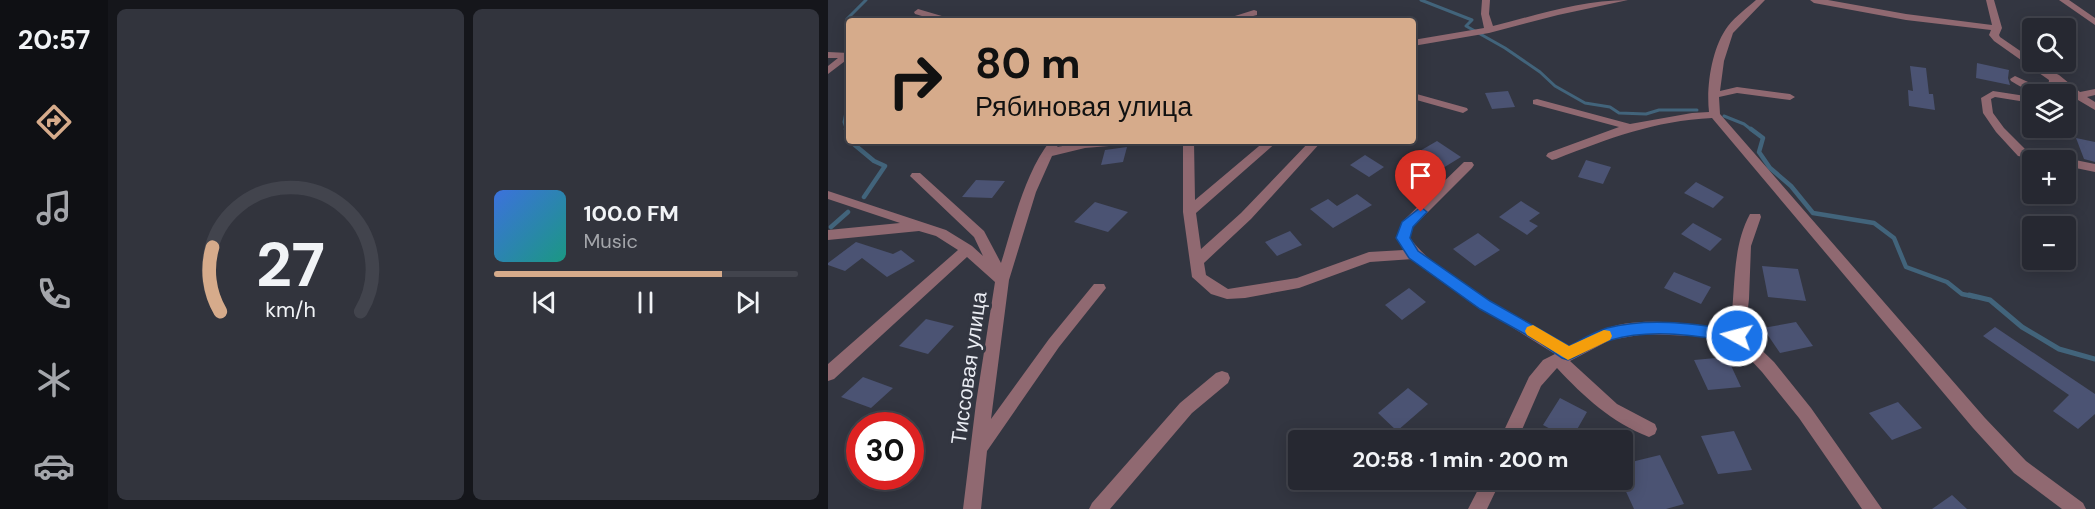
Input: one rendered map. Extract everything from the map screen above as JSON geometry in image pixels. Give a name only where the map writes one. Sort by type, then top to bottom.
[{"type":"street","points":[[1486,0],[1486,31]]},
{"type":"street","points":[[1416,43],[1486,31],[1557,12],[1624,0]]},
{"type":"street","points":[[1761,0],[1728,32],[1716,77],[1712,104],[1715,115],[1979,423],[2020,467],[2077,509]]},
{"type":"street","points":[[1814,0],[1906,17],[1997,28]]},
{"type":"street","points":[[1990,0],[1997,28],[1994,35],[1997,39],[2055,77],[2095,107]]},
{"type":"street","points":[[2063,0],[2095,22]]},
{"type":"street","points":[[918,12],[939,18]]},
{"type":"street","points":[[1235,18],[1254,13]]},
{"type":"street","points":[[828,55],[846,55]]},
{"type":"street","points":[[828,71],[846,57]]},
{"type":"street","points":[[2014,79],[2034,89],[2049,92],[2053,90],[2055,77]]},
{"type":"street","points":[[1714,95],[1737,90],[1790,97]]},
{"type":"street","points":[[2076,97],[2095,92]]},
{"type":"street","points":[[2022,98],[1993,94],[1986,98],[1988,113],[2000,130],[2022,153]]},
{"type":"street","points":[[1416,97],[1463,110]]},
{"type":"street","points":[[1537,102],[1630,127]]},
{"type":"street","points":[[1552,156],[1630,127],[1692,116],[1715,115]]},
{"type":"street","points":[[1002,280],[1030,192],[1047,153],[1054,144]]},
{"type":"street","points":[[1047,153],[1097,144]]},
{"type":"street","points":[[1188,144],[1189,212],[1199,277],[1208,285],[1227,294],[1245,293],[1299,282],[1369,257],[1414,254]]},
{"type":"street","points":[[1189,212],[1268,144]]},
{"type":"street","points":[[1197,261],[1246,216],[1313,144]]},
{"type":"street","points":[[2076,164],[2095,168]]},
{"type":"street","points":[[1468,165],[1407,225],[1403,238],[1414,254],[1485,305],[1544,338],[1602,404],[1629,422],[1649,429]]},
{"type":"street","points":[[916,176],[979,234],[1002,280]]},
{"type":"street","points":[[828,195],[920,226]]},
{"type":"street","points":[[1737,336],[1742,299],[1744,246],[1755,217]]},
{"type":"street","name":"Тиссовая улица","points":[[828,235],[920,226],[941,233],[967,249],[1002,280],[972,509]]},
{"type":"street","points":[[828,374],[967,249]]},
{"type":"street","points":[[979,448],[1054,343],[1099,288]]},
{"type":"street","points":[[1513,430],[1535,382],[1550,365],[1607,334],[1645,328],[1693,330],[1737,336],[1768,367],[1805,413],[1873,509]]},
{"type":"street","points":[[1098,509],[1186,408],[1222,378]]},
{"type":"street","points":[[1477,509],[1487,490]]},
{"type":"building","points":[[1977,63],[2009,70],[2010,85],[1976,78]]},
{"type":"building","points":[[1910,66],[1926,68],[1929,94],[1933,94],[1935,110],[1909,106],[1908,90],[1913,91]]},
{"type":"building","points":[[1508,91],[1515,107],[1492,109],[1485,93]]},
{"type":"building","points":[[2076,138],[2095,142],[2095,162],[2084,159]]},
{"type":"building","points":[[1437,141],[1461,157],[1443,168],[1418,152]]},
{"type":"building","points":[[1127,147],[1123,162],[1101,165],[1105,150]]},
{"type":"building","points":[[1365,155],[1384,167],[1369,177],[1350,165]]},
{"type":"building","points":[[1586,160],[1611,167],[1603,184],[1578,177]]},
{"type":"building","points":[[976,180],[1005,181],[992,198],[962,197]]},
{"type":"building","points":[[1696,182],[1724,197],[1713,208],[1684,193]]},
{"type":"building","points":[[1357,194],[1372,205],[1333,228],[1310,209],[1328,199],[1337,206]]},
{"type":"building","points":[[1521,201],[1540,213],[1529,221],[1538,226],[1527,235],[1499,217]]},
{"type":"building","points":[[1095,202],[1128,212],[1108,232],[1074,222]]},
{"type":"building","points":[[1693,223],[1722,239],[1710,251],[1681,234]]},
{"type":"building","points":[[1290,231],[1302,245],[1277,256],[1265,242]]},
{"type":"building","points":[[1478,233],[1500,250],[1475,266],[1453,249]]},
{"type":"building","points":[[856,242],[893,254],[901,250],[915,261],[887,277],[862,258],[845,271],[828,265]]},
{"type":"building","points":[[1762,266],[1798,269],[1806,301],[1768,297]]},
{"type":"building","points":[[1674,272],[1711,287],[1701,304],[1664,288]]},
{"type":"building","points":[[1409,288],[1426,302],[1402,320],[1385,305]]},
{"type":"building","points":[[926,319],[954,326],[928,354],[899,346]]},
{"type":"building","points":[[1796,322],[1813,346],[1780,353],[1763,328]]},
{"type":"building","points":[[1995,327],[2095,394],[2095,414],[2078,429],[2053,411],[2069,395],[1983,336]]},
{"type":"building","points":[[1727,357],[1741,387],[1708,390],[1694,360]]},
{"type":"building","points":[[863,377],[893,388],[871,408],[841,397]]},
{"type":"building","points":[[1408,388],[1428,404],[1398,430],[1378,413]]},
{"type":"building","points":[[1560,398],[1587,412],[1577,430],[1552,430],[1543,425]]},
{"type":"building","points":[[1898,402],[1922,428],[1892,440],[1869,413]]},
{"type":"building","points":[[1734,431],[1752,470],[1718,474],[1701,436]]},
{"type":"building","points":[[1660,455],[1684,504],[1666,509],[1634,509],[1625,490],[1633,490],[1633,462]]},
{"type":"building","points":[[1952,495],[1967,509],[1932,509]]},
{"type":"waterway","points":[[848,18],[866,0]]},
{"type":"waterway","points":[[1421,0],[1472,20],[1466,26],[1505,48],[1540,72],[1555,86],[1585,103],[1610,107],[1619,113],[1646,114],[1659,110],[1697,110]]},
{"type":"waterway","points":[[846,112],[844,122],[846,128]]},
{"type":"waterway","points":[[1724,116],[1744,124],[1753,131]]},
{"type":"waterway","points":[[1751,129],[1763,138],[1759,152],[1770,168],[1791,186],[1813,213],[1874,223],[1894,238],[1906,267],[1947,282],[1962,294],[1976,297]]},
{"type":"waterway","points":[[854,144],[874,161],[885,166],[864,197]]},
{"type":"waterway","points":[[831,227],[848,212]]},
{"type":"waterway","points":[[1969,295],[1990,300],[2022,327],[2059,349],[2095,359]]},
{"type":"slow traffic","points":[[1533,331],[1568,354],[1604,336]]},
{"type":"route","points":[[1421,212],[1407,225],[1403,238],[1414,254],[1485,305],[1568,354],[1607,334],[1645,328],[1693,330],[1737,336]]}]
